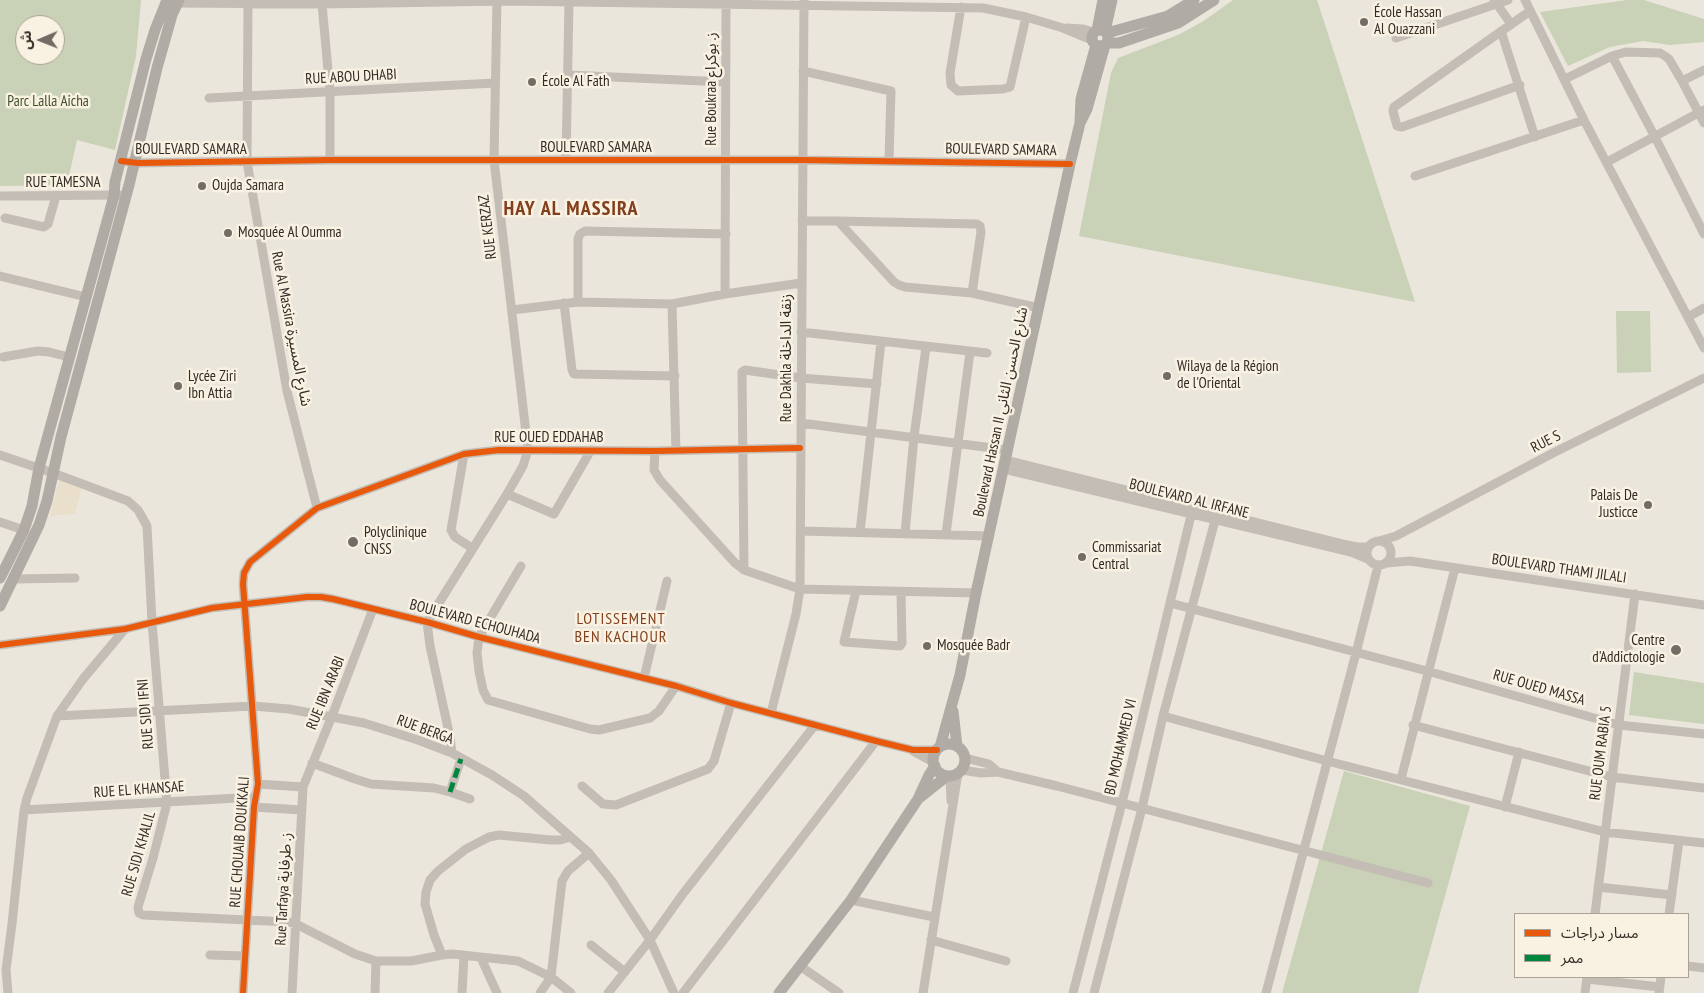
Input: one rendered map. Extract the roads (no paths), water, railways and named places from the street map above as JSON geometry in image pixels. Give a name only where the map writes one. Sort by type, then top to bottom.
[{"type":"main road","name":"Boulevard Hassan II شارع الحسن الثاني","points":[[1100,38],[1103,0]]},
{"type":"main road","name":"Boulevard Hassan II شارع الحسن الثاني","points":[[938,748],[962,669],[976,594],[1080,123],[1081,98],[1112,0]]},
{"type":"main road","points":[[1100,38],[1168,16],[1194,0]]},
{"type":"main road","points":[[1100,38],[1119,43],[1178,23],[1214,0]]},
{"type":"main road","points":[[0,578],[24,530],[32,506],[39,468],[45,453],[69,357],[114,196],[115,182],[146,60],[172,1]]},
{"type":"main road","points":[[0,606],[39,525],[47,502],[79,366],[134,163],[172,1]]},
{"type":"main road","name":"Boulevard Hassan II شارع الحسن الثاني","points":[[952,706],[957,746]]},
{"type":"main road","points":[[779,993],[851,900],[918,799],[934,764],[938,748],[947,744],[957,746],[962,750],[965,758],[954,774],[918,799]]},
{"type":"main road","points":[[934,764],[940,773],[954,774]]},
{"type":"street","points":[[1396,38],[1495,2],[1508,0]]},
{"type":"street","points":[[1525,0],[1584,120],[1704,348]]},
{"type":"street","points":[[172,1],[322,4],[497,1],[639,1],[726,4],[933,3],[994,9],[1063,28],[1078,28],[1100,38]]},
{"type":"street","name":"RUE KERZAZ","points":[[497,1],[494,160],[528,450]]},
{"type":"street","points":[[566,160],[569,2]]},
{"type":"street","points":[[1495,2],[1511,24]]},
{"type":"street","name":"Rue Al Massira شارع المسيرة","points":[[248,3],[247,162],[287,391],[317,508]]},
{"type":"street","name":"Rue Dakhla زنقة الداخلة","points":[[771,713],[796,614],[800,589],[802,71],[804,3]]},
{"type":"street","points":[[322,4],[330,92],[330,160]]},
{"type":"street","name":"Rue Boukraa ز. بوكراع","points":[[725,294],[726,4]]},
{"type":"street","points":[[961,7],[950,73],[951,85],[958,91],[1010,87],[1026,17]]},
{"type":"street","points":[[1520,85],[1402,127],[1397,126],[1394,107],[1530,11]]},
{"type":"street","points":[[1501,30],[1535,137]]},
{"type":"street","points":[[1564,79],[1612,56],[1626,52],[1660,53],[1669,59],[1701,111],[1704,123]]},
{"type":"street","points":[[1612,56],[1704,234]]},
{"type":"street","points":[[1682,80],[1704,70]]},
{"type":"street","points":[[802,71],[891,90],[889,160]]},
{"type":"street","points":[[568,75],[725,82]]},
{"type":"street","name":"RUE ABOU DHABI","points":[[209,98],[495,83]]},
{"type":"street","points":[[1607,162],[1701,111]]},
{"type":"street","points":[[1415,176],[1584,120]]},
{"type":"street","name":"BOULEVARD SAMARA","points":[[121,162],[889,160],[1070,164]]},
{"type":"street","name":"RUE TAMESNA","points":[[0,196],[114,196],[126,194]]},
{"type":"street","points":[[5,218],[44,227],[48,224],[56,196]]},
{"type":"street","points":[[802,221],[977,224],[980,226],[981,232],[972,293]]},
{"type":"street","points":[[838,221],[894,282],[900,286],[972,293],[1039,308]]},
{"type":"street","points":[[578,302],[578,239],[580,234],[585,231],[726,234]]},
{"type":"street","points":[[0,276],[86,298]]},
{"type":"street","points":[[512,310],[578,302],[672,304],[801,283]]},
{"type":"street","points":[[564,303],[574,374],[675,376]]},
{"type":"street","points":[[672,304],[676,451]]},
{"type":"street","points":[[1688,316],[1704,308]]},
{"type":"street","points":[[801,332],[987,353]]},
{"type":"street","points":[[860,532],[881,342]]},
{"type":"street","points":[[905,534],[914,438],[926,347]]},
{"type":"street","points":[[3,357],[38,351],[69,357]]},
{"type":"street","points":[[946,534],[970,352]]},
{"type":"street","points":[[744,570],[742,372],[745,370],[801,378],[877,384]]},
{"type":"street","name":"RUE S","points":[[1379,541],[1401,533],[1553,453],[1704,378]]},
{"type":"street","name":"BOULEVARD AL IRFANE","points":[[800,423],[958,444],[1006,460],[1351,552],[1368,559]]},
{"type":"street","name":"RUE OUED EDDAHAB","points":[[244,604],[244,572],[250,562],[317,508],[464,454],[500,450],[676,451],[800,448]]},
{"type":"street","points":[[452,754],[430,646],[427,622],[507,494],[523,466],[528,450]]},
{"type":"street","points":[[507,494],[554,514],[592,450]]},
{"type":"street","points":[[655,451],[654,470],[660,480],[735,563],[744,570],[800,589],[976,594]]},
{"type":"street","points":[[464,454],[450,530],[455,537],[472,548]]},
{"type":"street","name":"RUE SIDI IFNI","points":[[0,455],[128,501],[142,515],[146,526],[167,803]]},
{"type":"street","name":"BD MOHAMMED VI","points":[[1073,993],[1122,803],[1192,510]]},
{"type":"street","points":[[1094,993],[1142,808],[1163,716],[1216,516]]},
{"type":"street","name":"BOULEVARD AL IRFANE","points":[[1216,516],[1352,546],[1368,546]]},
{"type":"street","points":[[0,522],[24,530]]},
{"type":"street","points":[[801,531],[989,536]]},
{"type":"street","points":[[1266,993],[1356,653],[1383,564],[1390,558],[1391,551],[1401,533]]},
{"type":"street","points":[[1375,541],[1379,541],[1388,545],[1391,551],[1410,561],[1374,565],[1366,555],[1368,546],[1375,541]]},
{"type":"street","name":"BOULEVARD THAMI JILALI","points":[[1410,561],[1704,605]]},
{"type":"street","points":[[521,566],[480,637],[477,653],[479,671],[483,690],[488,700],[599,730],[650,718],[659,711],[676,686]]},
{"type":"street","points":[[1400,780],[1455,568]]},
{"type":"street","points":[[14,579],[75,578]]},
{"type":"street","points":[[644,678],[667,581]]},
{"type":"street","points":[[856,591],[844,642],[900,646],[902,643],[901,592]]},
{"type":"street","name":"RUE OUM RABIA 5","points":[[1595,913],[1635,594]]},
{"type":"street","name":"BOULEVARD ECHOUHADA","points":[[0,645],[125,629],[212,608],[321,597],[427,622],[676,686],[730,703],[876,742],[912,750],[938,748]]},
{"type":"street","name":"RUE OUED MASSA","points":[[1170,603],[1427,671],[1619,725],[1704,734]]},
{"type":"street","name":"RUE CHOUAIB DOUKKALI","points":[[243,993],[254,807],[258,784],[244,604]]},
{"type":"street","name":"RUE IBN ARABI","points":[[303,787],[373,609]]},
{"type":"street","points":[[8,993],[3,970],[12,924],[24,810],[57,716],[83,679],[125,629]]},
{"type":"street","points":[[582,786],[603,804],[616,805],[705,771],[714,761],[730,703]]},
{"type":"street","name":"RUE BERGA","points":[[57,716],[253,706],[289,709],[364,723],[418,740],[452,754],[492,775],[524,796],[589,854],[611,880],[650,940],[674,993]]},
{"type":"street","points":[[1163,716],[1327,761],[1605,832],[1704,843]]},
{"type":"street","points":[[608,993],[815,725]]},
{"type":"street","points":[[1414,725],[1612,777],[1704,788]]},
{"type":"street","points":[[683,993],[876,742]]},
{"type":"street","name":"BOULEVARD ECHOUHADA","points":[[912,750],[934,764]]},
{"type":"street","points":[[1505,807],[1519,752]]},
{"type":"street","points":[[965,758],[989,764],[998,772]]},
{"type":"street","points":[[450,792],[461,759]]},
{"type":"street","points":[[312,763],[371,784],[418,787],[450,792],[470,799]]},
{"type":"street","points":[[923,993],[952,812],[954,774],[998,772],[1428,883]]},
{"type":"street","points":[[258,784],[303,787]]},
{"type":"street","name":"Rue Tarfaya ز. طرفاية","points":[[292,993],[303,787]]},
{"type":"street","name":"RUE EL KHANSAE","points":[[24,810],[255,797]]},
{"type":"street","name":"RUE SIDI KHALIL","points":[[167,803],[138,907],[139,912],[143,915],[247,921]]},
{"type":"street","points":[[254,807],[302,810]]},
{"type":"street","points":[[442,954],[425,904],[430,880],[438,871],[466,849],[488,837],[499,835],[560,840],[571,836]]},
{"type":"street","points":[[1669,913],[1679,840]]},
{"type":"street","points":[[540,993],[551,977],[562,881],[568,871],[589,854]]},
{"type":"street","points":[[1598,886],[1672,895]]},
{"type":"street","points":[[851,900],[934,917]]},
{"type":"street","points":[[247,921],[288,922],[296,924],[355,954],[376,961],[411,961],[442,954],[518,961],[551,977],[571,993]]},
{"type":"street","points":[[931,940],[1006,961]]},
{"type":"street","points":[[591,945],[625,972]]},
{"type":"street","points":[[210,954],[245,956]]},
{"type":"street","points":[[462,993],[464,955]]},
{"type":"street","points":[[481,958],[497,993]]},
{"type":"street","points":[[374,993],[376,961]]},
{"type":"street","points":[[800,966],[839,993]]},
{"type":"street","points":[[1689,966],[1704,968]]},
{"type":"street","points":[[1585,993],[1587,978],[1660,990]]},
{"type":"place","name":"École Hassan Al Ouazzani","points":[[1364,22]]},
{"type":"place","name":"École Al Fath","points":[[532,82]]},
{"type":"place","name":"Oujda Samara","points":[[202,186]]},
{"type":"place","name":"Mosquée Al Oumma","points":[[228,233]]},
{"type":"place","name":"Wilaya de la Région de l'Oriental","points":[[1167,376]]},
{"type":"place","name":"Lycée Ziri Ibn Attia","points":[[178,386]]},
{"type":"place","name":"Palais De Justicce","points":[[1648,505]]},
{"type":"place","name":"Polyclinique CNSS","points":[[353,542]]},
{"type":"place","name":"Commissariat Central","points":[[1082,557]]},
{"type":"place","name":"Mosquée Badr","points":[[927,646]]},
{"type":"place","name":"Centre d'Addictologie","points":[[1676,650]]},
{"type":"district","name":"HAY AL MASSIRA","points":[[571,209]]},
{"type":"district","name":"LOTISSEMENT BEN KACHOUR","points":[[621,628]]},
{"type":"park label","name":"Parc Lalla Aicha","points":[[48,102]]}]
